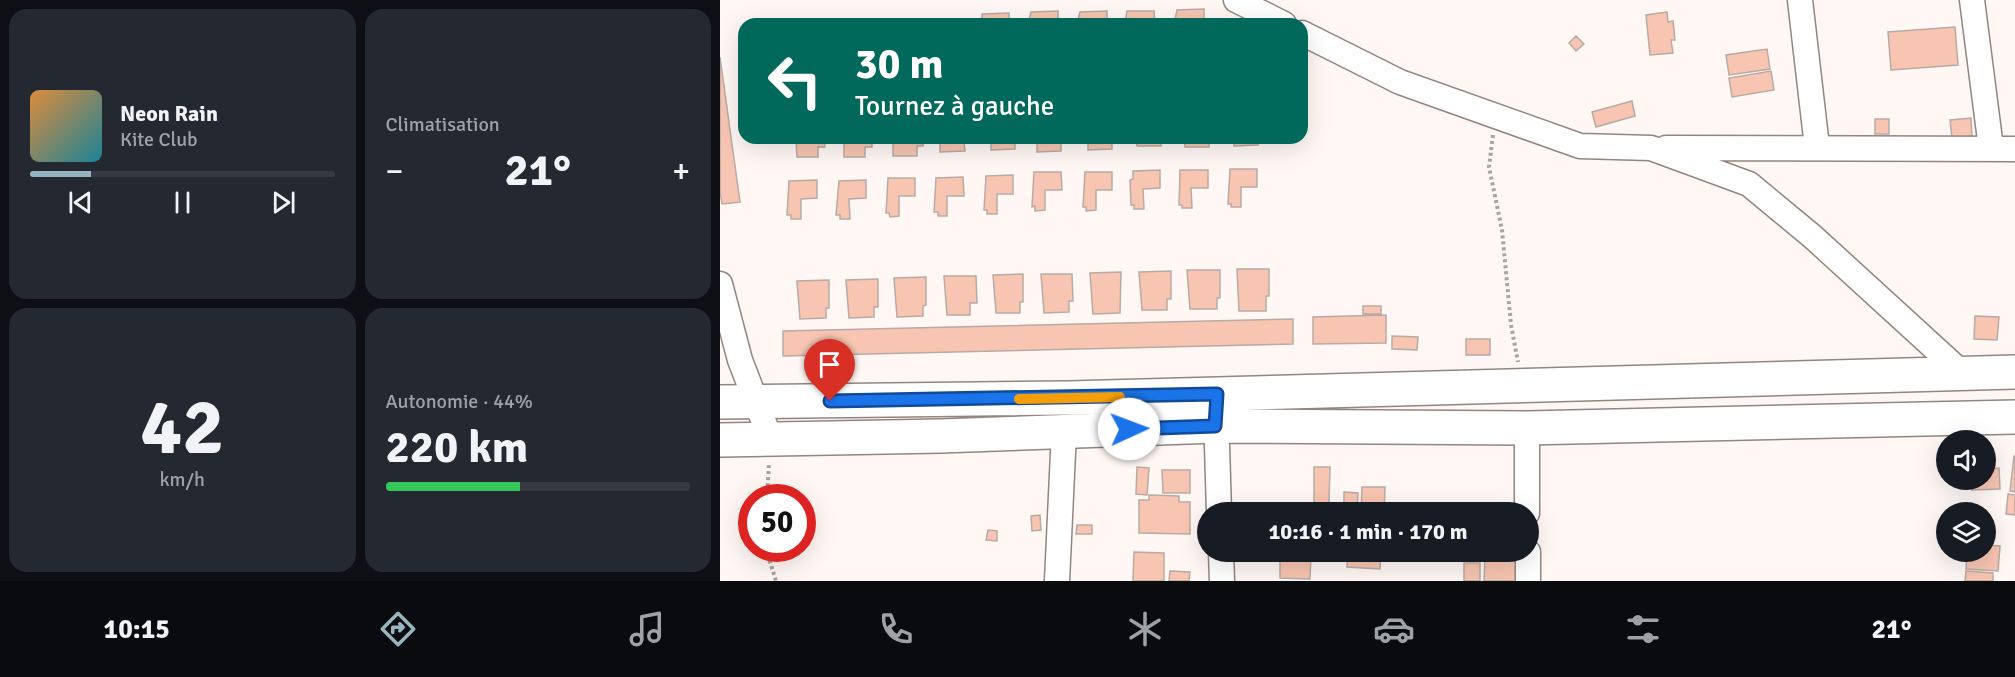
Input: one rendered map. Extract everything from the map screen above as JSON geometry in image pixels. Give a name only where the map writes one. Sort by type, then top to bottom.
[{"type":"main road","points":[[720,402],[1070,398],[2015,372]]},
{"type":"main road","points":[[720,440],[941,436],[1215,426],[1527,428],[2015,417]]},
{"type":"street","points":[[1236,0],[1272,18]]},
{"type":"street","points":[[1800,0],[1817,147]]},
{"type":"street","points":[[1972,0],[1991,148]]},
{"type":"street","points":[[1308,36],[1400,81],[1580,146],[2015,149]]},
{"type":"street","points":[[1651,148],[1749,184],[1813,237],[1963,374]]},
{"type":"street","points":[[720,284],[740,360],[770,438]]},
{"type":"street","points":[[1217,394],[1215,426],[1218,502]]},
{"type":"street","points":[[1527,428],[1527,502]]},
{"type":"street","points":[[1057,581],[1064,430]]},
{"type":"street","points":[[1221,562],[1222,581]]},
{"type":"street","points":[[1528,562],[1528,581]]},
{"type":"path","points":[[1496,117],[1489,167],[1502,230],[1511,326],[1522,386]]},
{"type":"path","points":[[768,484],[770,438]]},
{"type":"path","points":[[770,562],[776,581]]},
{"type":"building","points":[[1204,9],[1204,18],[1175,18],[1177,10]]},
{"type":"building","points":[[1058,11],[1058,18],[1030,18],[1031,12]]},
{"type":"building","points":[[1107,11],[1107,18],[1078,18],[1080,12]]},
{"type":"building","points":[[1127,11],[1154,11],[1155,18],[1126,18]]},
{"type":"building","points":[[1667,12],[1668,22],[1673,21],[1675,40],[1671,40],[1673,53],[1650,55],[1646,15]]},
{"type":"building","points":[[1009,13],[1009,18],[982,18],[982,14]]},
{"type":"building","points":[[1955,27],[1958,65],[1891,70],[1888,32]]},
{"type":"building","points":[[1576,36],[1584,44],[1576,51],[1569,43]]},
{"type":"building","points":[[1767,49],[1770,69],[1729,75],[1726,55]]},
{"type":"building","points":[[720,57],[740,202],[722,204],[720,192]]},
{"type":"building","points":[[1771,71],[1774,90],[1732,97],[1729,78]]},
{"type":"building","points":[[1632,101],[1635,116],[1596,127],[1592,112]]},
{"type":"building","points":[[1971,118],[1972,136],[1952,138],[1950,120]]},
{"type":"building","points":[[1875,119],[1889,119],[1889,134],[1875,134]]},
{"type":"building","points":[[796,144],[825,144],[825,147],[818,147],[818,157],[797,157]]},
{"type":"building","points":[[844,144],[872,144],[872,147],[865,147],[865,157],[844,157]]},
{"type":"building","points":[[893,144],[923,144],[923,146],[917,146],[917,156],[893,156]]},
{"type":"building","points":[[940,144],[964,144],[965,151],[940,152]]},
{"type":"building","points":[[991,144],[1015,144],[1015,149],[991,150]]},
{"type":"building","points":[[1037,144],[1061,144],[1061,151],[1037,152]]},
{"type":"building","points":[[1088,144],[1112,144],[1112,149],[1088,150]]},
{"type":"building","points":[[1137,144],[1161,144],[1161,146],[1137,146]]},
{"type":"building","points":[[1185,144],[1209,144],[1209,147],[1185,147]]},
{"type":"building","points":[[1234,144],[1258,144],[1258,145],[1234,146]]},
{"type":"building","points":[[1230,169],[1257,169],[1257,187],[1241,187],[1241,207],[1231,207],[1231,204],[1228,204]]},
{"type":"building","points":[[1160,170],[1160,188],[1143,189],[1144,209],[1134,209],[1134,205],[1131,205],[1130,180],[1133,179],[1133,171]]},
{"type":"building","points":[[1180,170],[1208,170],[1208,188],[1191,188],[1192,208],[1182,208],[1182,205],[1179,205]]},
{"type":"building","points":[[1034,172],[1061,172],[1062,190],[1045,190],[1045,210],[1035,211],[1035,206],[1032,207]]},
{"type":"building","points":[[1085,172],[1112,172],[1112,190],[1096,190],[1096,210],[1086,211],[1086,207],[1083,207]]},
{"type":"building","points":[[1013,175],[1013,194],[997,194],[997,214],[987,214],[987,210],[984,210],[986,176]]},
{"type":"building","points":[[963,177],[964,196],[947,196],[947,216],[938,216],[938,212],[934,212],[936,178]]},
{"type":"building","points":[[888,178],[915,178],[915,196],[899,196],[899,216],[890,217],[889,213],[886,213]]},
{"type":"building","points":[[817,180],[817,198],[801,199],[801,219],[791,219],[791,215],[787,215],[789,181]]},
{"type":"building","points":[[866,180],[866,198],[849,199],[850,219],[840,219],[840,215],[836,215],[839,181]]},
{"type":"building","points":[[1237,269],[1269,269],[1269,296],[1266,296],[1266,311],[1239,311]]},
{"type":"building","points":[[1187,270],[1220,270],[1220,298],[1217,298],[1217,309],[1190,309]]},
{"type":"building","points":[[1171,271],[1171,299],[1167,299],[1167,310],[1142,310],[1139,272]]},
{"type":"building","points":[[1121,272],[1120,313],[1093,314],[1090,273]]},
{"type":"building","points":[[1023,274],[1023,302],[1020,302],[1020,313],[996,313],[993,275]]},
{"type":"building","points":[[1041,274],[1072,274],[1073,301],[1069,301],[1069,312],[1044,313]]},
{"type":"building","points":[[944,276],[976,276],[977,303],[970,303],[970,315],[947,315]]},
{"type":"building","points":[[926,277],[926,305],[923,306],[923,316],[897,317],[894,278]]},
{"type":"building","points":[[878,279],[878,307],[874,307],[874,317],[849,318],[846,280]]},
{"type":"building","points":[[829,280],[829,308],[826,308],[826,318],[800,319],[797,281]]},
{"type":"building","points":[[1363,306],[1381,306],[1381,314],[1363,314]]},
{"type":"building","points":[[1386,315],[1386,343],[1313,344],[1313,317]]},
{"type":"building","points":[[1975,316],[1999,317],[1997,340],[1974,339]]},
{"type":"building","points":[[1293,319],[1293,344],[783,356],[783,331]]},
{"type":"building","points":[[1392,336],[1418,337],[1417,350],[1392,349]]},
{"type":"building","points":[[1466,339],[1490,339],[1490,355],[1466,355]]},
{"type":"building","points":[[2015,456],[2015,492],[2010,491]]},
{"type":"building","points":[[1137,467],[1149,468],[1147,495],[1136,494]]},
{"type":"building","points":[[1314,467],[1330,467],[1329,502],[1314,502]]},
{"type":"building","points":[[1996,468],[1999,468],[2000,489],[1996,489]]},
{"type":"building","points":[[1162,470],[1190,470],[1190,493],[1163,493]]},
{"type":"building","points":[[1362,487],[1385,487],[1384,502],[1361,502]]},
{"type":"building","points":[[1344,492],[1358,493],[1358,502],[1344,502]]},
{"type":"building","points":[[2008,494],[2015,495],[2015,515],[2006,514]]},
{"type":"building","points":[[1149,495],[1179,496],[1179,502],[1190,502],[1190,534],[1139,533],[1139,500],[1149,500]]},
{"type":"building","points":[[1040,515],[1041,530],[1032,531],[1031,516]]},
{"type":"building","points":[[1077,525],[1092,525],[1092,534],[1076,534]]},
{"type":"building","points":[[988,530],[997,531],[997,541],[986,540]]},
{"type":"building","points":[[1996,546],[2000,546],[1998,571],[1966,569],[1966,562],[1996,562]]},
{"type":"building","points":[[1134,552],[1164,553],[1164,581],[1133,581]]},
{"type":"building","points":[[1280,562],[1311,562],[1310,579],[1280,578]]},
{"type":"building","points":[[1347,562],[1380,562],[1380,569],[1347,567]]},
{"type":"building","points":[[1485,562],[1516,562],[1517,581],[1484,581]]},
{"type":"building","points":[[1464,563],[1480,563],[1480,581],[1464,581]]},
{"type":"building","points":[[1170,571],[1190,572],[1189,581],[1169,581]]},
{"type":"building","points":[[1966,571],[1993,573],[1993,581],[1965,581]]},
{"type":"slow traffic","points":[[1019,399],[1120,397]]},
{"type":"route","points":[[830,401],[1217,394],[1215,426],[1129,429]]}]
